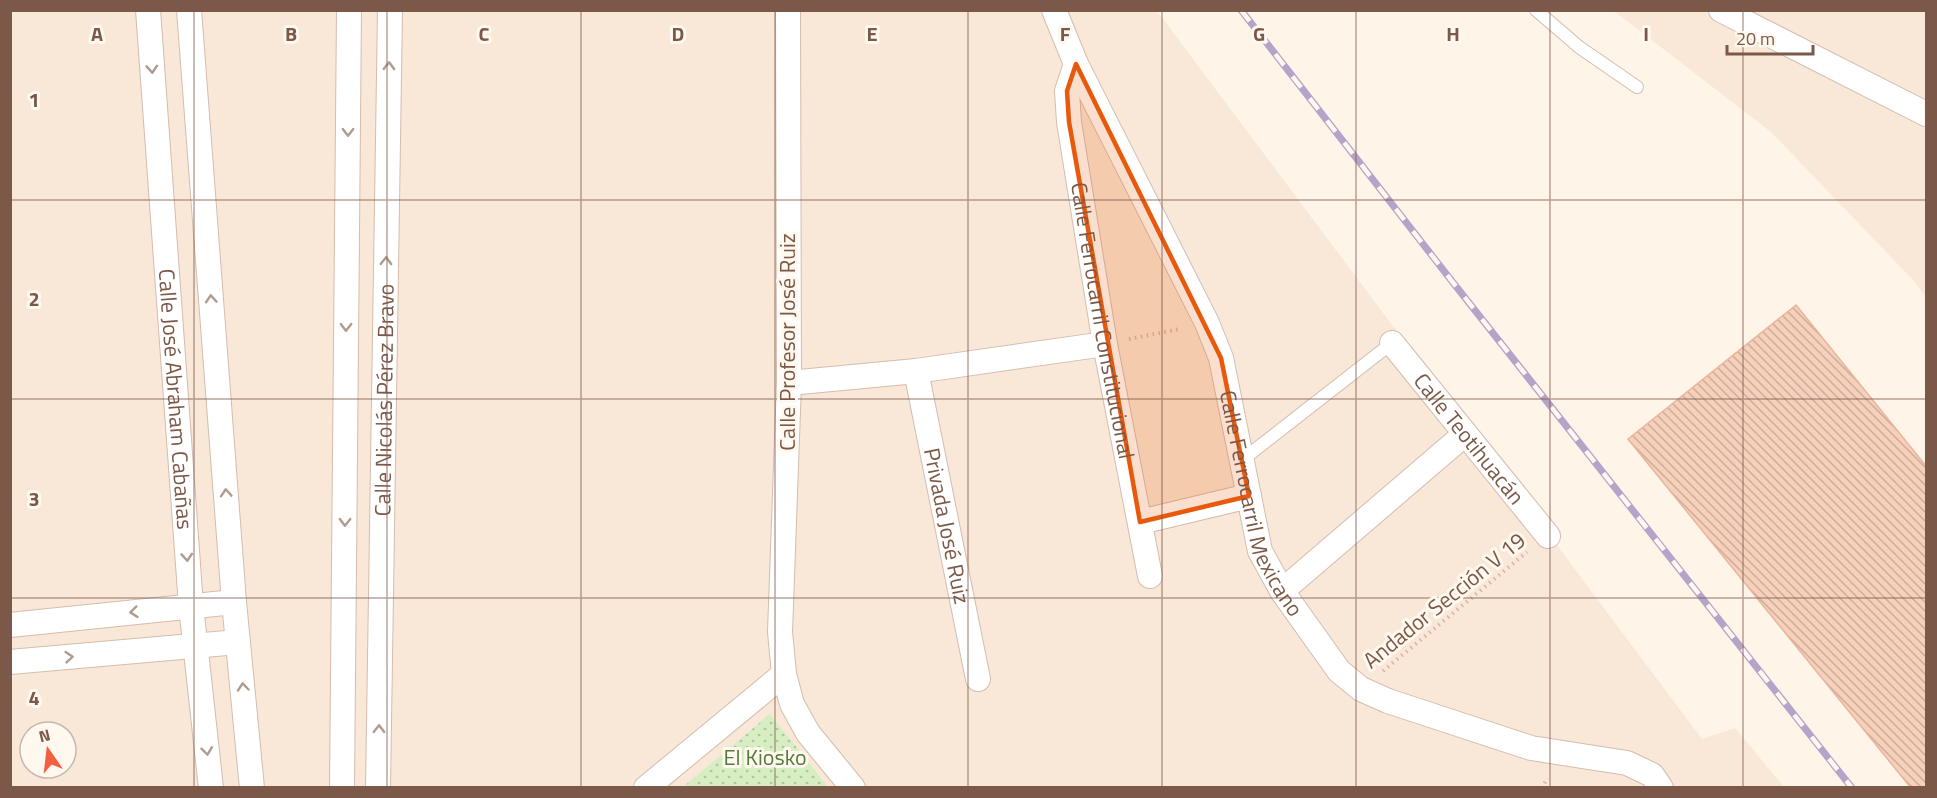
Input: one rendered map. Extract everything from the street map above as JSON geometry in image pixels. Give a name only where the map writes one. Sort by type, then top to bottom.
[{"type":"street","name":"Calle José Abraham Cabañas","points":[[148,10],[190,606],[211,788]]},
{"type":"street","name":"Calle José Abraham Cabañas","points":[[189,10],[234,602],[252,788]]},
{"type":"street","name":"Calle Nicolás Pérez Bravo","points":[[342,788],[349,10]]},
{"type":"street","name":"Calle Nicolás Pérez Bravo","points":[[378,788],[390,10]]},
{"type":"street","name":"Calle Profesor José Ruiz","points":[[788,10],[789,383],[780,632],[784,674],[792,704],[808,733],[853,788]]},
{"type":"street","name":"Calle Ferrocarril Mexicano","points":[[1054,10],[1076,64],[1207,323],[1221,358],[1260,551],[1282,591],[1340,671],[1361,689],[1388,701],[1531,747],[1626,763],[1652,776],[1661,788]]},
{"type":"street","points":[[1721,10],[1926,114]]},
{"type":"street","name":"Calle Ferrocarril Constitucional","points":[[1076,64],[1067,92],[1069,122],[1104,344],[1150,576]]},
{"type":"street","name":"Calle Teotihuacán","points":[[1392,343],[1548,536]]},
{"type":"street","points":[[789,383],[916,371],[1104,344]]},
{"type":"street","name":"Privada José Ruiz","points":[[916,371],[978,679]]},
{"type":"street","points":[[1282,591],[1465,434]]},
{"type":"street","points":[[1140,522],[1249,496]]},
{"type":"street","points":[[10,625],[234,602]]},
{"type":"street","points":[[10,662],[238,642]]},
{"type":"street","points":[[646,788],[784,674]]},
{"type":"lane","points":[[1536,10],[1579,47],[1637,87]]},
{"type":"lane","points":[[1242,460],[1392,343]]},
{"type":"path","points":[[1104,344],[1207,323]]},
{"type":"path","name":"Andador Sección V 19","points":[[1361,689],[1548,536]]},
{"type":"highlighted area","points":[[1076,64],[1221,358],[1249,496],[1140,522],[1069,122],[1067,91]]},
{"type":"shaded area","points":[[10,11],[1157,11],[1702,739],[1735,728],[1784,787],[11,787]]},
{"type":"shaded area","points":[[1614,11],[1926,11],[1926,297],[1913,280],[1771,132]]},
{"type":"green space","name":"El Kiosko","points":[[770,714],[828,787],[683,787]]},
{"type":"building","points":[[1796,305],[1926,466],[1926,788],[1911,788],[1628,439]]},
{"type":"railway","points":[[1241,10],[1852,788]]}]
